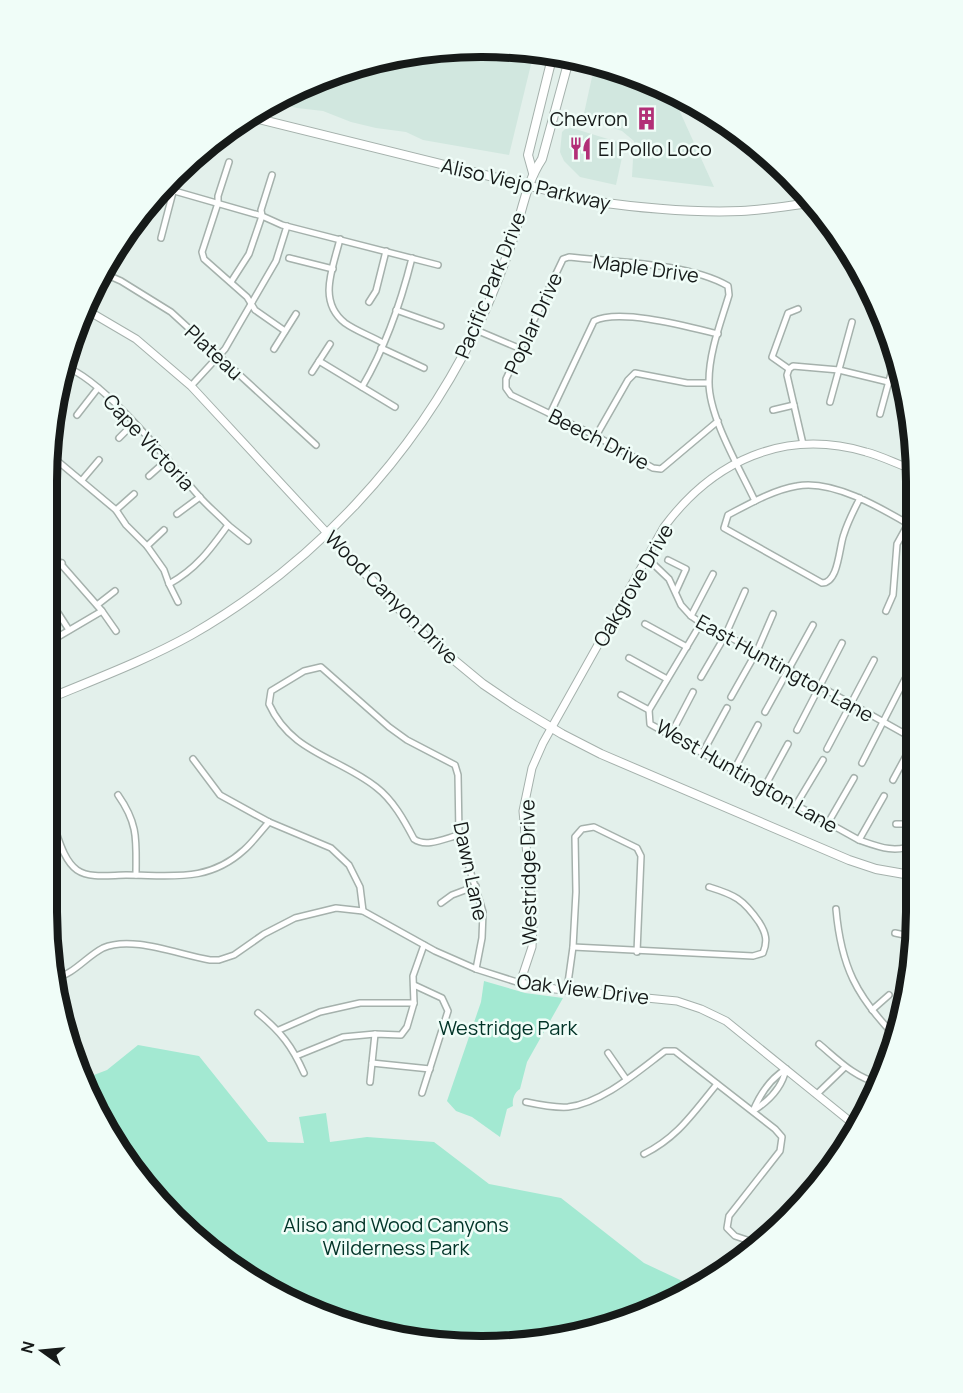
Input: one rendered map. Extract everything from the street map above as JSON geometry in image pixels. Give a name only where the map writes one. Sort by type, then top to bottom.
[{"type":"main road","name":"Pacific Park Drive","points":[[533,173],[528,155],[551,63]]},
{"type":"main road","name":"Pacific Park Drive","points":[[57,695],[126,667],[206,626],[281,575],[328,534],[385,471],[453,373],[476,330],[513,239],[533,173],[542,159],[567,66]]},
{"type":"main road","name":"Aliso Viejo Parkway","points":[[260,120],[591,201],[668,209],[742,211],[803,204]]},
{"type":"main road","name":"Wood Canyon Drive","points":[[328,534],[425,636],[483,684],[551,728],[602,754],[849,860],[906,874]]},
{"type":"street","points":[[229,162],[202,252],[204,259],[231,282],[255,310],[285,331]]},
{"type":"street","points":[[231,282],[249,254],[262,216],[261,210],[272,175]]},
{"type":"street","points":[[161,238],[175,188]]},
{"type":"street","points":[[174,191],[262,216],[287,226],[438,265]]},
{"type":"street","points":[[191,386],[218,356],[232,336],[276,261],[287,226]]},
{"type":"street","points":[[340,239],[327,292],[338,317],[382,346],[424,368]]},
{"type":"street","points":[[369,302],[376,291],[386,251]]},
{"type":"street","name":"Maple Drive","points":[[563,259],[569,257],[682,270],[710,277],[728,286],[729,295],[718,333]]},
{"type":"street","points":[[289,258],[333,269]]},
{"type":"street","points":[[362,387],[375,366],[412,258]]},
{"type":"street","name":"Poplar Drive","points":[[506,388],[506,379],[563,259]]},
{"type":"street","name":"Plateau","points":[[110,276],[171,312],[191,328],[218,356],[316,445]]},
{"type":"street","points":[[789,369],[772,357],[788,313],[798,309]]},
{"type":"street","points":[[396,310],[441,326]]},
{"type":"street","name":"Wood Canyon Drive","points":[[92,313],[136,339],[191,386],[328,534]]},
{"type":"street","points":[[274,349],[296,314]]},
{"type":"street","points":[[550,414],[594,321],[603,317],[662,321],[718,333],[708,383],[718,421],[754,501]]},
{"type":"street","points":[[830,402],[852,322]]},
{"type":"street","points":[[476,330],[521,350]]},
{"type":"street","points":[[312,372],[330,344]]},
{"type":"street","points":[[319,361],[395,407]]},
{"type":"street","points":[[803,444],[787,375],[793,366],[804,365],[839,370],[894,383]]},
{"type":"street","name":"Cape Victoria","points":[[72,370],[98,388],[134,423],[200,497],[228,525],[248,540]]},
{"type":"street","points":[[880,414],[892,372]]},
{"type":"street","points":[[596,436],[627,380],[635,373],[687,383],[708,383]]},
{"type":"street","points":[[77,415],[98,388]]},
{"type":"street","name":"Beech Drive","points":[[506,388],[511,395],[596,436],[653,468],[660,469],[718,421]]},
{"type":"street","points":[[773,410],[794,405]]},
{"type":"street","points":[[119,438],[134,423]]},
{"type":"street","name":"Oakgrove Drive","points":[[551,728],[664,528],[688,497],[719,473],[736,462],[767,451],[803,444],[841,447],[866,452],[905,467]]},
{"type":"street","points":[[82,480],[99,460]]},
{"type":"street","points":[[149,476],[167,460]]},
{"type":"street","points":[[58,461],[116,510],[126,525],[147,546],[164,570],[178,602]]},
{"type":"street","points":[[860,498],[843,535],[839,558],[830,581],[822,583],[727,531],[724,524],[728,515],[754,501],[796,486],[813,484],[860,498],[906,523]]},
{"type":"street","points":[[116,510],[134,494]]},
{"type":"street","points":[[177,514],[200,497]]},
{"type":"street","points":[[169,585],[186,574],[205,556],[228,525]]},
{"type":"street","points":[[147,546],[164,530]]},
{"type":"street","points":[[886,611],[893,595],[897,544],[906,530]]},
{"type":"street","points":[[57,558],[116,631]]},
{"type":"street","name":"East Huntington Lane","points":[[647,558],[669,579],[681,605],[701,623],[820,686],[906,736]]},
{"type":"street","points":[[668,560],[686,569],[676,591]]},
{"type":"street","points":[[57,566],[62,563]]},
{"type":"street","points":[[691,616],[713,574]]},
{"type":"street","points":[[97,605],[115,591]]},
{"type":"street","points":[[701,677],[725,636],[745,591]]},
{"type":"street","points":[[57,637],[102,611]]},
{"type":"street","points":[[57,612],[69,630]]},
{"type":"street","points":[[731,697],[773,614]]},
{"type":"street","name":"West Huntington Lane","points":[[701,623],[649,710],[650,724],[859,840],[885,849],[906,849]]},
{"type":"street","points":[[645,624],[687,647]]},
{"type":"street","points":[[765,712],[813,625]]},
{"type":"street","points":[[797,730],[842,643]]},
{"type":"street","points":[[629,658],[667,680]]},
{"type":"street","points":[[827,749],[874,660]]},
{"type":"street","name":"Dawn Lane","points":[[459,835],[419,843],[414,839],[395,806],[378,788],[299,743],[287,732],[269,704],[271,691],[315,667],[321,667],[389,727],[407,740],[455,765],[458,775],[459,835],[483,912],[476,969]]},
{"type":"street","points":[[862,763],[905,679]]},
{"type":"street","points":[[670,736],[693,692]]},
{"type":"street","points":[[621,694],[649,710]]},
{"type":"street","points":[[703,752],[728,708]]},
{"type":"street","points":[[734,770],[758,725]]},
{"type":"street","name":"Westridge Drive","points":[[520,983],[532,947],[533,923],[523,811],[532,768],[551,728]]},
{"type":"street","points":[[764,788],[789,744]]},
{"type":"street","points":[[892,780],[906,755]]},
{"type":"street","points":[[193,759],[220,795],[268,822],[331,848],[349,865],[360,887],[363,911]]},
{"type":"street","points":[[796,805],[823,760]]},
{"type":"street","points":[[828,824],[854,778]]},
{"type":"street","points":[[118,795],[127,809],[136,832],[136,875]]},
{"type":"street","points":[[859,840],[884,796]]},
{"type":"street","points":[[57,833],[69,863],[78,871],[91,875],[182,876],[214,869],[245,849],[268,822]]},
{"type":"street","points":[[896,824],[906,824]]},
{"type":"street","points":[[567,990],[573,947],[576,891],[575,837],[582,829],[594,827],[637,848],[641,856],[636,952]]},
{"type":"street","points":[[441,903],[452,895],[476,886]]},
{"type":"street","points":[[573,947],[636,952],[753,956],[763,953],[767,943],[764,930],[747,904],[729,893],[709,887]]},
{"type":"street","name":"Oak View Drive","points":[[62,976],[94,953],[111,945],[127,943],[200,959],[219,960],[234,955],[264,934],[295,918],[336,908],[363,911],[424,945],[476,969],[520,983],[677,1001],[701,1009],[726,1021],[850,1121]]},
{"type":"street","points":[[836,909],[842,954],[859,991],[889,1029]]},
{"type":"street","points":[[895,933],[905,935]]},
{"type":"street","points":[[296,1056],[343,1037],[375,1034],[401,1035],[407,1027],[414,1003],[413,976],[424,945]]},
{"type":"street","points":[[414,985],[442,998],[448,1011],[422,1093]]},
{"type":"street","points":[[872,1010],[889,995]]},
{"type":"street","points":[[279,1030],[320,1012],[360,1003],[414,1003]]},
{"type":"street","points":[[258,1013],[279,1030],[304,1073]]},
{"type":"street","points":[[370,1082],[375,1034]]},
{"type":"street","points":[[819,1044],[845,1067],[871,1080]]},
{"type":"street","points":[[526,1102],[567,1107],[588,1103],[664,1052],[675,1051],[753,1111],[782,1137],[780,1151],[729,1216],[727,1228],[735,1236],[749,1241]]},
{"type":"street","points":[[608,1053],[626,1079]]},
{"type":"street","points":[[372,1063],[430,1070]]},
{"type":"street","points":[[817,1094],[845,1067]]},
{"type":"street","points":[[753,1111],[775,1076],[786,1069]]},
{"type":"street","points":[[753,1111],[765,1103],[783,1082],[786,1069]]},
{"type":"street","points":[[644,1154],[662,1145],[680,1129],[717,1084]]},
{"type":"street","points":[[764,1091],[771,1097]]},
{"type":"shaded area","points":[[482,57],[532,60],[509,155],[423,140],[406,132],[351,122],[323,111],[286,105],[319,89],[372,71],[399,65]]},
{"type":"shaded area","points":[[595,72],[644,89],[677,105],[714,187],[632,177],[634,141],[622,131],[583,118],[592,77]]},
{"type":"shaded area","points":[[572,128],[621,143],[624,148],[616,185],[580,177],[564,161],[560,152],[562,132]]},
{"type":"green space","name":"Westridge Park","points":[[484,981],[525,993],[563,998],[527,1062],[513,1106],[507,1109],[500,1137],[472,1117],[456,1111],[447,1101],[481,1002]]},
{"type":"green space","name":"Aliso and Wood Canyons Wilderness Park","points":[[138,1045],[199,1056],[268,1142],[304,1143],[299,1117],[326,1113],[330,1142],[367,1137],[434,1142],[489,1184],[561,1198],[644,1263],[686,1283],[644,1304],[591,1322],[509,1335],[454,1335],[399,1328],[372,1322],[319,1304],[269,1279],[246,1264],[223,1248],[181,1212],[145,1170],[114,1124],[90,1076],[107,1070]]},
{"type":"place","name":"Chevron","points":[[646,118]]},
{"type":"place","name":"El Pollo Loco","points":[[580,148]]}]
